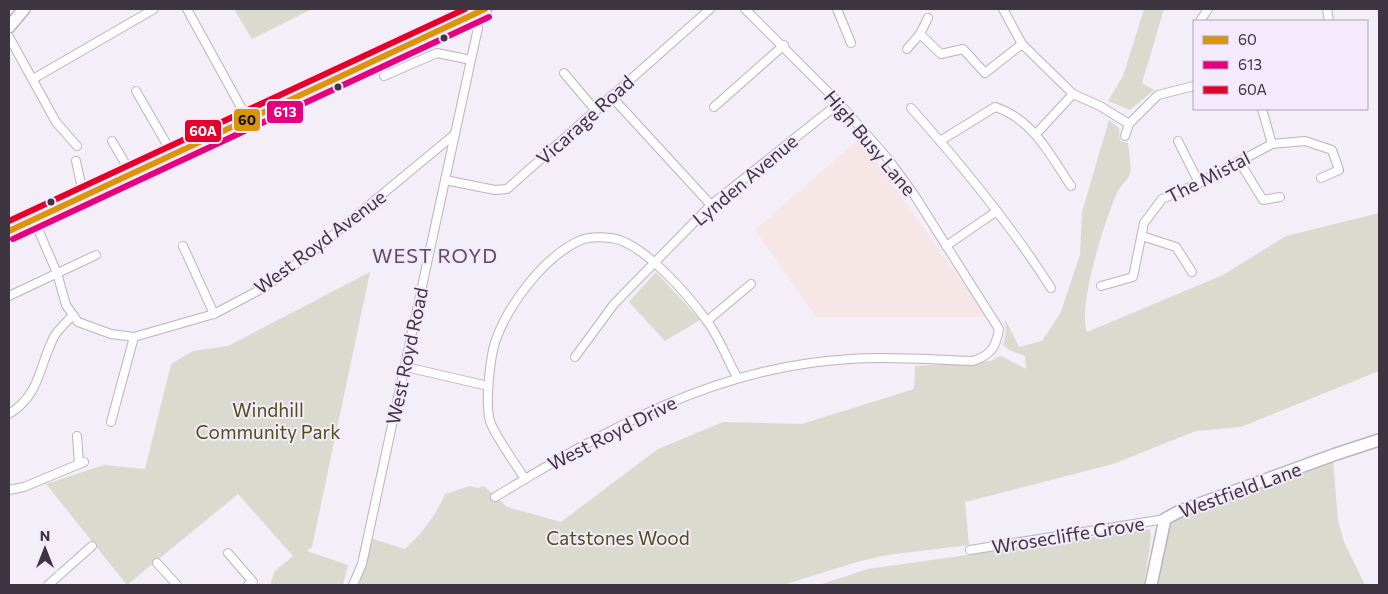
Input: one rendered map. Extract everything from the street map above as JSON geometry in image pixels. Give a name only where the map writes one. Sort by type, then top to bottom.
[{"type":"main road","points":[[9,231],[480,11]]},
{"type":"street","points":[[9,27],[24,9]]},
{"type":"street","points":[[33,79],[154,9]]},
{"type":"street","points":[[187,9],[248,120]]},
{"type":"street","name":"Vicarage Road","points":[[445,180],[495,190],[507,189],[710,9]]},
{"type":"street","name":"High Busy Lane","points":[[745,9],[839,103],[889,160],[999,329],[996,346]]},
{"type":"street","points":[[837,9],[851,43]]},
{"type":"street","points":[[1003,9],[1022,44],[1073,94],[1100,106],[1129,124]]},
{"type":"street","points":[[1201,20],[1208,9]]},
{"type":"street","name":"West Royd Road","points":[[354,583],[362,564],[406,367],[472,60],[480,11]]},
{"type":"street","points":[[907,49],[920,34],[928,18]]},
{"type":"street","points":[[920,34],[941,54],[962,49],[985,73],[1022,44]]},
{"type":"street","points":[[9,37],[56,122],[77,146]]},
{"type":"street","points":[[714,107],[784,46]]},
{"type":"street","points":[[384,76],[436,53],[472,60]]},
{"type":"street","points":[[564,73],[596,111]]},
{"type":"street","points":[[1125,136],[1129,124],[1158,95],[1193,86]]},
{"type":"street","points":[[136,91],[173,155]]},
{"type":"street","points":[[1036,134],[1073,94]]},
{"type":"street","points":[[611,96],[711,205]]},
{"type":"street","name":"Lynden Avenue","points":[[575,358],[614,304],[711,205],[839,103]]},
{"type":"street","points":[[940,141],[996,107],[1012,113],[1036,134],[1071,186]]},
{"type":"street","points":[[911,108],[997,211],[1024,246],[1051,288]]},
{"type":"street","name":"The Mistal","points":[[1101,286],[1132,277],[1144,223],[1162,199],[1199,183],[1272,144],[1262,110]]},
{"type":"street","name":"West Royd Avenue","points":[[73,315],[78,322],[88,327],[111,334],[134,337],[214,314],[265,287],[311,253],[455,134]]},
{"type":"street","points":[[112,141],[132,175]]},
{"type":"street","points":[[1178,141],[1199,183]]},
{"type":"street","points":[[1272,144],[1305,141],[1332,150],[1339,170],[1321,178]]},
{"type":"street","points":[[76,161],[84,197]]},
{"type":"street","points":[[1239,161],[1263,200],[1280,197]]},
{"type":"street","points":[[946,246],[997,211]]},
{"type":"street","points":[[9,414],[24,402],[35,388],[55,336],[73,315],[66,304],[57,273],[34,220]]},
{"type":"street","points":[[1142,236],[1176,247],[1192,272]]},
{"type":"street","points":[[525,479],[490,421],[488,386],[495,344],[507,315],[527,286],[559,254],[581,240],[612,238],[631,245],[655,262],[707,321],[737,377]]},
{"type":"street","points":[[183,246],[214,314]]},
{"type":"street","points":[[9,296],[96,255]]},
{"type":"street","points":[[707,321],[751,284]]},
{"type":"street","points":[[111,422],[134,337]]},
{"type":"street","name":"West Royd Drive","points":[[495,497],[641,414],[737,377],[787,367],[851,359],[973,361],[986,357],[996,346]]},
{"type":"street","points":[[406,367],[488,386]]},
{"type":"street","points":[[9,490],[24,487],[82,463],[77,436]]},
{"type":"street","name":"Westfield Lane","points":[[1151,585],[1165,519],[1180,511],[1379,440]]},
{"type":"street","name":"Wrosecliffe Grove","points":[[970,550],[1165,519]]},
{"type":"street","points":[[48,585],[92,546]]},
{"type":"street","points":[[228,553],[253,582],[248,585]]},
{"type":"street","points":[[157,563],[176,585]]},
{"type":"shaded area","points":[[859,139],[988,317],[816,317],[755,230]]},
{"type":"green space","points":[[234,9],[312,9],[252,39]]},
{"type":"green space","points":[[1144,9],[1164,9],[1142,83],[1154,90],[1130,110],[1108,101],[1123,76]]},
{"type":"green space","name":"Catstones Wood","points":[[1109,120],[1119,128],[1120,141],[1128,143],[1131,171],[1129,177],[1118,190],[1094,263],[1086,304],[1085,320],[1087,332],[1223,275],[1286,236],[1379,213],[1379,371],[1241,427],[1196,431],[1113,464],[965,502],[969,545],[887,555],[857,562],[783,585],[359,585],[373,539],[405,549],[428,524],[445,494],[470,486],[478,488],[484,486],[507,507],[561,522],[658,449],[723,422],[802,424],[914,389],[915,366],[990,361],[1001,356],[1026,369],[1025,356],[1009,350],[1003,345],[1006,332],[1005,319],[1019,347],[1042,341],[1061,312],[1080,255],[1082,212]]},
{"type":"green space","name":"Windhill Community Park","points":[[370,272],[312,547],[307,551],[348,565],[343,585],[270,585],[275,571],[293,556],[238,494],[127,585],[46,484],[104,465],[145,469],[171,364],[193,351],[228,346]]},
{"type":"green space","points":[[656,272],[700,320],[665,341],[629,302]]},
{"type":"green space","points":[[1333,460],[1338,520],[1344,542],[1365,585],[1154,585],[1167,530],[1174,520]]},
{"type":"green space","points":[[1150,529],[1150,547],[1144,585],[819,585],[868,569]]},
{"type":"transit line","name":"60A","points":[[9,221],[465,9]]},
{"type":"transit line","name":"60","points":[[9,231],[485,9]]},
{"type":"transit line","name":"613","points":[[13,239],[489,17]]},
{"type":"district","name":"WEST ROYD","points":[[435,256]]}]
